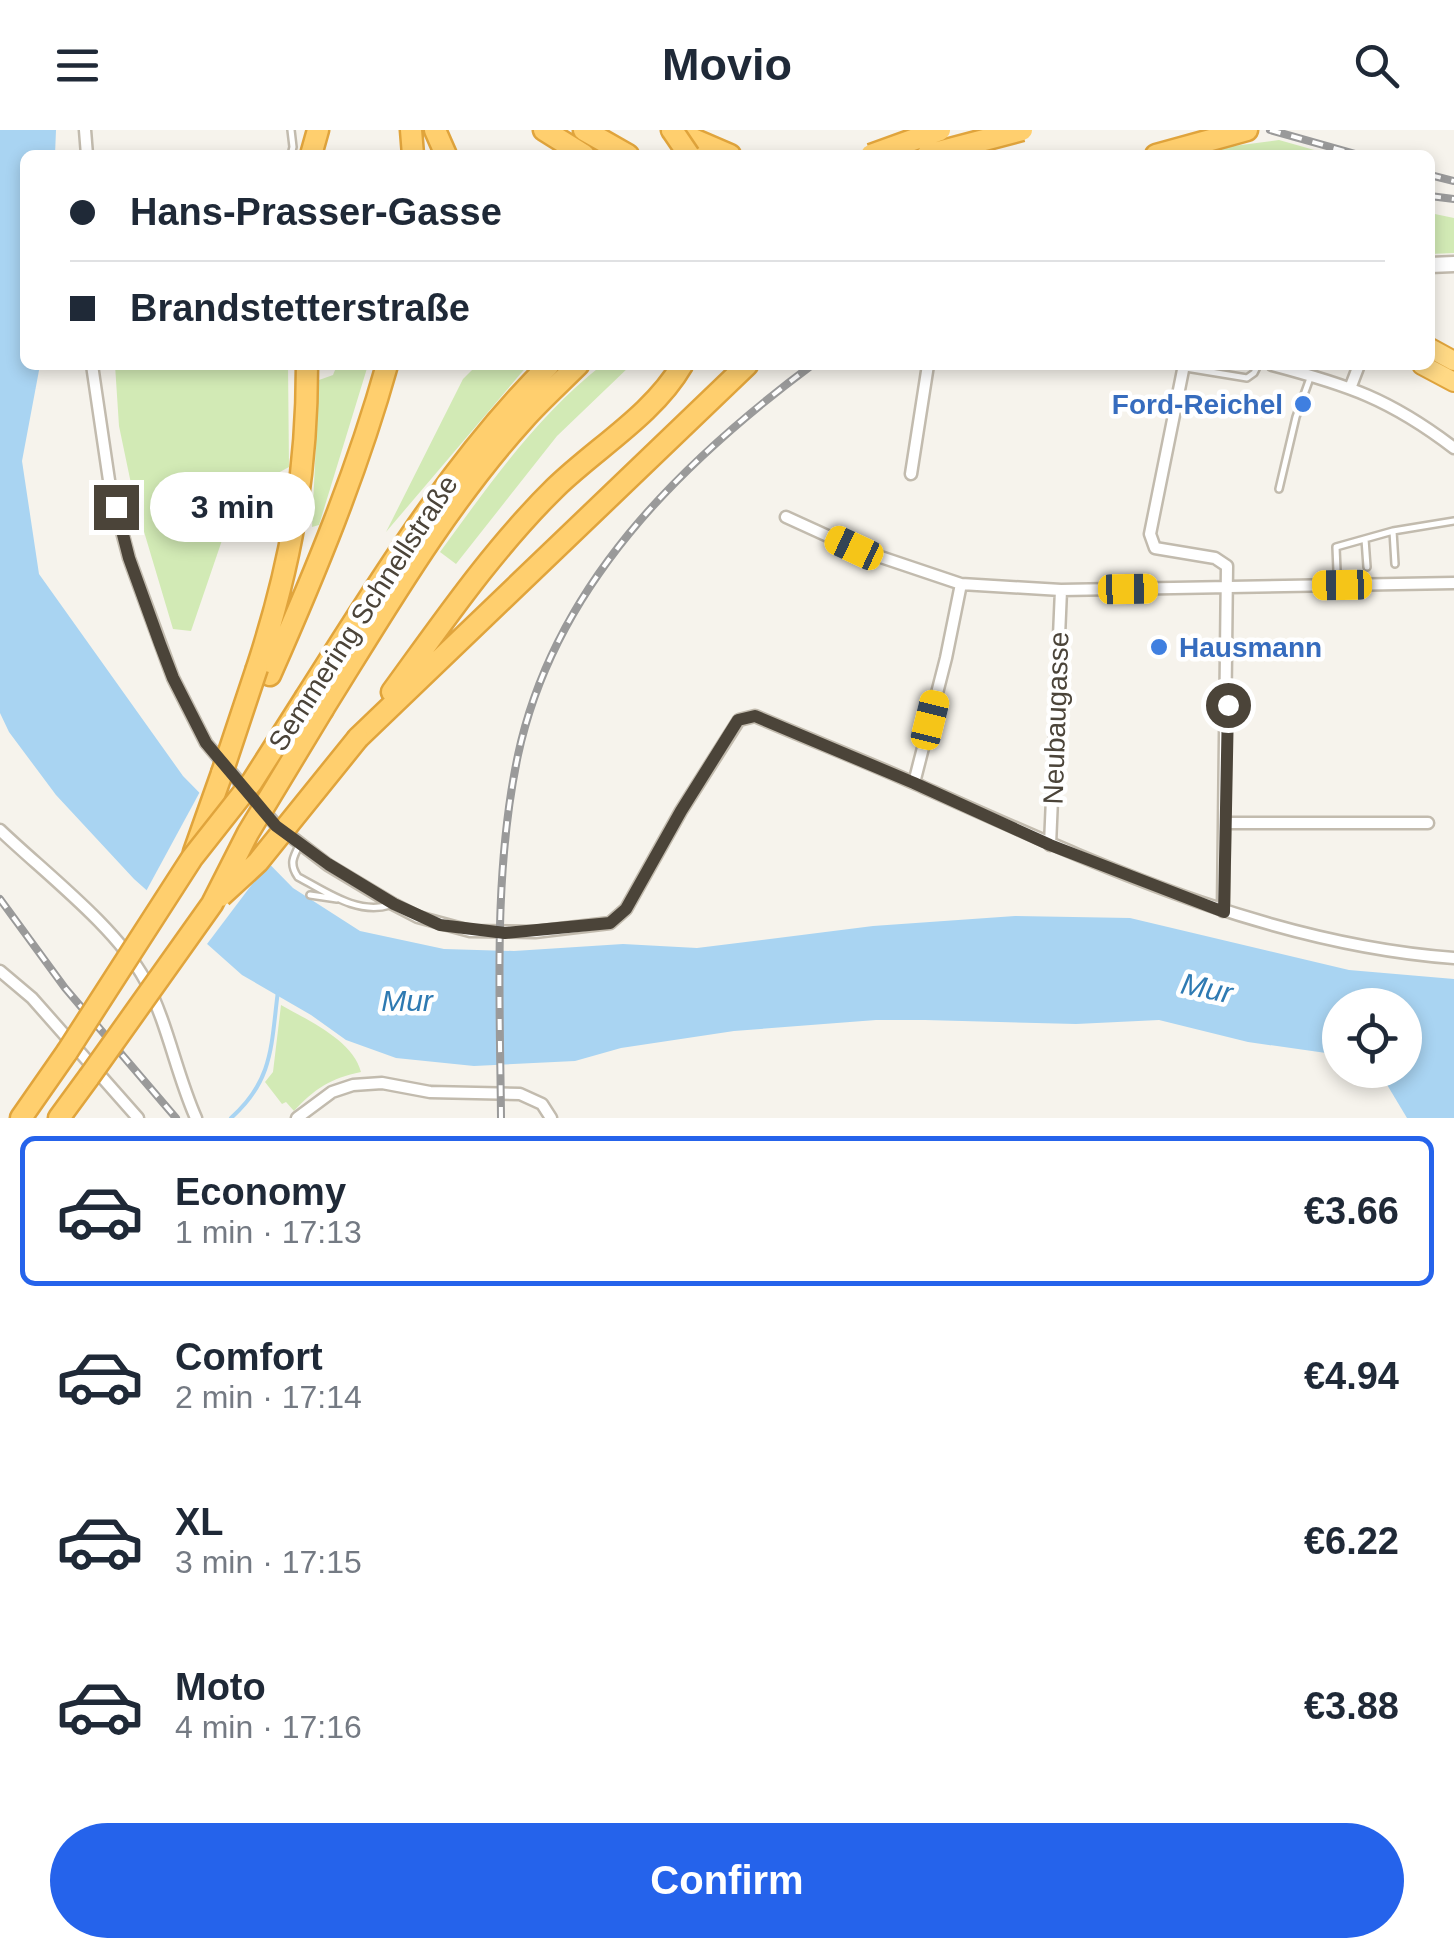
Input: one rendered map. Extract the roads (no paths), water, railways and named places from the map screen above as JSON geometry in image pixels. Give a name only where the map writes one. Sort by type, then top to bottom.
[{"type":"highway","points":[[544,130],[576,150]]},
{"type":"highway","points":[[584,130],[619,150]]},
{"type":"highway","points":[[672,130],[718,150]]},
{"type":"highway","points":[[884,150],[940,130]]},
{"type":"highway","points":[[937,150],[1022,130]]},
{"type":"highway","points":[[1174,150],[1247,130]]},
{"type":"highway","points":[[192,858],[222,773],[245,734],[264,672],[296,530],[304,458],[307,370]]},
{"type":"highway","points":[[264,672],[332,535],[387,370]]},
{"type":"highway","name":"Semmering Schnellstraße","points":[[59,1118],[212,904],[314,703],[449,479],[508,406],[544,370]]},
{"type":"highway","name":"Semmering Schnellstraße","points":[[21,1118],[192,858],[314,703],[465,492],[522,420],[573,370]]},
{"type":"highway","points":[[212,904],[258,862],[358,738],[512,534],[556,487],[648,406],[678,370]]},
{"type":"highway","points":[[358,738],[742,370]]},
{"type":"highway","points":[[1431,370],[1454,382]]},
{"type":"street","points":[[93,370],[120,528],[173,678],[206,743],[276,826],[394,904],[430,921],[470,931],[534,932],[610,923],[626,909],[738,720],[755,716],[1050,845],[1224,912],[1406,954],[1454,958]]},
{"type":"street","points":[[911,474],[927,370]]},
{"type":"street","points":[[1183,370],[1150,534],[1155,548],[1215,558],[1227,566],[1224,912]]},
{"type":"street","points":[[1292,370],[1350,386],[1419,421],[1454,448]]},
{"type":"street","points":[[1350,386],[1356,370]]},
{"type":"street","points":[[786,517],[854,548],[961,584],[1061,590],[1454,582]]},
{"type":"street","points":[[914,783],[961,584]]},
{"type":"street","name":"Neubaugasse","points":[[1050,845],[1061,590]]},
{"type":"street","points":[[1227,824],[1428,823]]},
{"type":"street","points":[[0,830],[112,936],[144,978],[166,1028],[196,1118]]},
{"type":"street","points":[[0,970],[32,998],[138,1118]]},
{"type":"street","points":[[297,1118],[332,1092],[353,1084],[382,1082],[430,1092],[520,1094],[542,1104],[551,1118]]},
{"type":"lane","points":[[1205,370],[1247,378],[1256,370]]},
{"type":"lane","points":[[1280,489],[1296,416],[1311,375]]},
{"type":"lane","points":[[1338,571],[1336,546],[1454,521]]},
{"type":"lane","points":[[1393,531],[1395,564]]},
{"type":"lane","points":[[1365,538],[1367,567]]},
{"type":"lane","points":[[300,844],[292,868],[298,877],[338,898],[376,910],[394,904]]},
{"type":"lane","points":[[310,896],[338,898]]},
{"type":"water","name":"Mur","points":[[0,130],[56,130],[55,150],[20,150],[20,370],[39,370],[22,461],[39,574],[183,776],[293,888],[360,931],[444,949],[514,951],[623,944],[697,948],[873,926],[1015,916],[1130,918],[1349,970],[1454,979],[1454,1118],[1407,1118],[1389,1088],[1422,1088],[1422,988],[1322,988],[1322,1052],[1248,1042],[1159,1020],[1076,1024],[876,1020],[734,1031],[621,1048],[575,1061],[474,1066],[396,1058],[346,1040],[242,975],[134,879],[56,795],[9,732],[0,713]]},
{"type":"waterway","points":[[231,1118],[256,1090],[263,1075],[278,991]]},
{"type":"railway","points":[[1270,130],[1341,150]]},
{"type":"railway","points":[[1435,176],[1454,181]]},
{"type":"railway","points":[[1435,197],[1454,199]]},
{"type":"railway","points":[[501,1118],[501,890],[518,755],[536,694],[560,637],[629,534],[715,444],[806,370]]},
{"type":"railway","points":[[0,899],[65,988],[176,1118]]},
{"type":"place","name":"Ford-Reichel","points":[[1303,404]]},
{"type":"place","name":"Hausmann","points":[[1159,647]]}]
